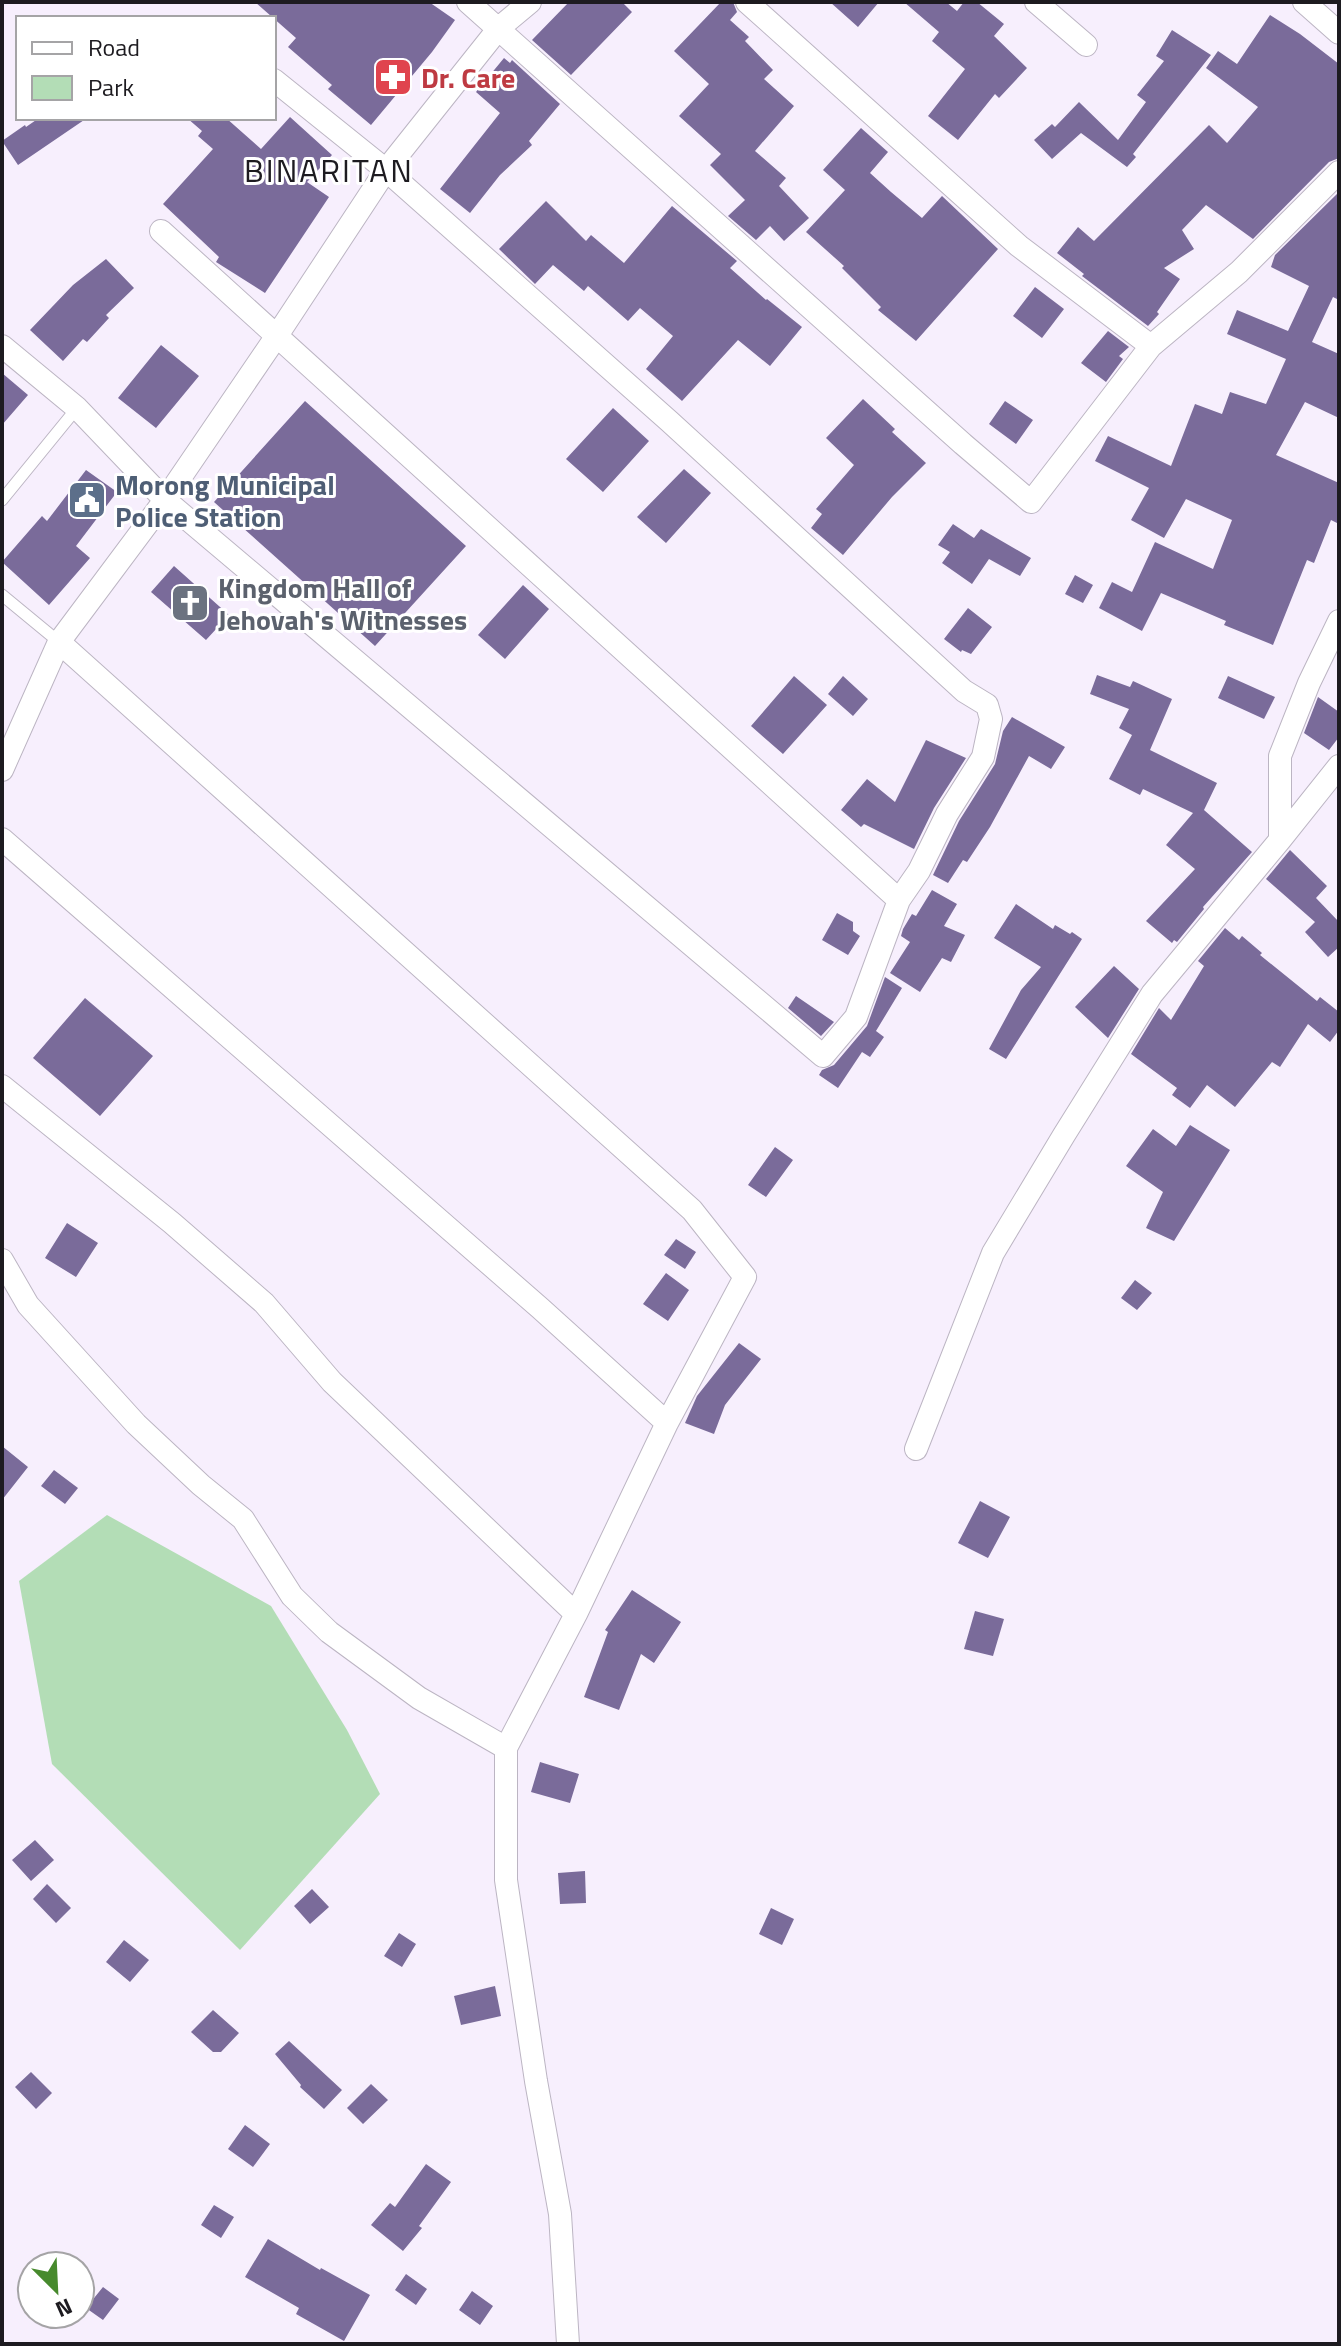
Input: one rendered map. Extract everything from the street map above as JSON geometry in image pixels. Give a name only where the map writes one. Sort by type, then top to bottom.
[{"type":"street","points":[[468,2],[1031,502],[1151,346],[1239,272],[1339,172]]},
{"type":"street","points":[[2,770],[59,642],[165,500],[386,170],[499,28],[530,2]]},
{"type":"street","points":[[747,2],[1019,246],[1151,346]]},
{"type":"street","points":[[1036,2],[1086,45]]},
{"type":"street","points":[[1304,2],[1339,33]]},
{"type":"street","points":[[2,346],[77,408],[165,500],[823,1056],[856,1017],[899,900],[919,871],[947,814],[983,757],[991,719],[987,705],[964,691],[669,421],[386,170],[276,82]]},
{"type":"street","points":[[161,231],[899,900]]},
{"type":"street","points":[[1280,840],[1280,756],[1309,683],[1339,621]]},
{"type":"street","points":[[59,642],[692,1210],[745,1277],[667,1423],[576,1614],[506,1748],[506,1880],[536,2081],[560,2214],[568,2344]]},
{"type":"street","points":[[916,1449],[993,1253],[1152,994],[1339,766]]},
{"type":"street","points":[[2,839],[540,1308],[667,1423]]},
{"type":"street","points":[[2,1086],[172,1223],[264,1303],[332,1382],[576,1614]]},
{"type":"street","points":[[2,1260],[28,1305],[136,1424],[201,1485],[243,1519],[292,1596],[329,1632],[419,1698],[506,1748]]},
{"type":"lane","points":[[2,500],[77,408]]},
{"type":"lane","points":[[2,595],[59,642]]},
{"type":"green space","points":[[107,1515],[271,1606],[347,1730],[380,1794],[240,1950],[52,1764],[19,1581]]},
{"type":"building","points":[[255,2],[429,2],[455,20],[371,125],[328,89],[332,85],[288,47],[296,38],[276,20],[276,16],[271,16]]},
{"type":"building","points":[[569,2],[622,2],[632,12],[571,75],[532,40]]},
{"type":"building","points":[[721,2],[733,2],[737,12],[730,20],[749,37],[745,41],[773,70],[764,79],[794,106],[755,151],[786,178],[779,186],[809,218],[784,241],[770,226],[756,240],[728,216],[745,200],[710,165],[721,154],[679,116],[709,84],[674,51]]},
{"type":"building","points":[[830,2],[879,2],[858,27]]},
{"type":"building","points":[[904,2],[946,2],[957,11],[964,2],[977,2],[1004,24],[994,36],[1027,68],[999,98],[995,94],[958,140],[928,116],[965,69],[932,41],[939,32]]},
{"type":"building","points":[[1270,15],[1339,64],[1339,158],[1329,162],[1253,239],[1206,205],[1182,230],[1194,249],[1164,268],[1180,279],[1148,326],[1057,253],[1078,227],[1094,241],[1209,125],[1227,143],[1258,107],[1206,68],[1218,51],[1237,64]]},
{"type":"building","points":[[1172,30],[1211,55],[1133,154],[1136,157],[1127,167],[1081,133],[1052,159],[1034,140],[1052,124],[1055,127],[1079,102],[1118,140],[1146,102],[1137,95],[1164,61],[1156,56]]},
{"type":"building","points":[[504,58],[510,63],[512,60],[560,104],[529,141],[532,145],[500,175],[470,213],[440,189],[500,113],[476,92]]},
{"type":"building","points":[[290,117],[332,155],[307,182],[329,197],[265,293],[216,262],[219,257],[163,204],[213,149],[198,136],[202,131],[189,120],[228,120],[261,149]]},
{"type":"building","points":[[36,120],[84,120],[18,165],[2,141]]},
{"type":"building","points":[[861,128],[888,152],[870,173],[891,192],[922,218],[942,196],[998,249],[916,341],[878,310],[881,307],[842,268],[844,266],[806,232],[845,190],[823,170]]},
{"type":"building","points":[[1339,192],[1339,300],[1333,297],[1312,342],[1339,354],[1339,418],[1305,402],[1276,455],[1339,483],[1339,524],[1331,520],[1314,563],[1307,560],[1273,645],[1224,625],[1226,621],[1161,593],[1142,631],[1099,608],[1112,582],[1132,592],[1155,542],[1213,569],[1232,520],[1186,499],[1164,538],[1131,520],[1149,488],[1095,461],[1108,436],[1171,466],[1195,404],[1222,414],[1230,392],[1266,404],[1286,359],[1227,334],[1237,310],[1288,331],[1309,286],[1271,267],[1275,255]]},
{"type":"building","points":[[546,201],[586,241],[591,235],[624,263],[672,206],[737,261],[730,268],[802,327],[770,366],[738,340],[682,401],[646,369],[673,336],[640,308],[628,321],[588,286],[584,291],[553,265],[535,284],[499,249]]},
{"type":"building","points":[[106,259],[134,288],[106,315],[109,318],[87,342],[83,339],[63,361],[30,330],[73,285]]},
{"type":"building","points":[[1035,287],[1064,309],[1042,338],[1013,316]]},
{"type":"building","points":[[1108,331],[1129,347],[1119,356],[1123,359],[1106,382],[1081,363]]},
{"type":"building","points":[[161,345],[199,376],[156,428],[118,398]]},
{"type":"building","points":[[2,373],[28,395],[2,425]]},
{"type":"building","points":[[863,399],[895,429],[892,432],[926,463],[892,497],[843,555],[811,528],[822,514],[816,509],[854,465],[826,438]]},
{"type":"building","points":[[305,401],[466,546],[375,646],[214,502]]},
{"type":"building","points":[[1005,401],[1033,420],[1016,444],[989,424]]},
{"type":"building","points":[[613,408],[649,441],[603,492],[566,459]]},
{"type":"building","points":[[684,469],[711,493],[666,543],[637,517]]},
{"type":"building","points":[[86,470],[117,492],[76,546],[90,558],[49,605],[2,562],[42,516],[47,521]]},
{"type":"building","points":[[953,524],[974,538],[981,529],[1031,558],[1020,576],[989,559],[972,584],[942,563],[950,552],[938,545]]},
{"type":"building","name":"Kingdom Hall of Jehovah's Witnesses","points":[[174,566],[229,615],[206,640],[151,592]]},
{"type":"building","points":[[1075,575],[1093,585],[1083,603],[1065,594]]},
{"type":"building","points":[[523,585],[549,609],[505,659],[478,635]]},
{"type":"building","points":[[968,608],[992,627],[971,654],[961,652],[944,639]]},
{"type":"building","points":[[1097,675],[1130,687],[1133,681],[1172,699],[1150,750],[1217,783],[1204,810],[1252,852],[1203,907],[1177,942],[1174,940],[1172,943],[1146,921],[1195,869],[1166,845],[1193,813],[1143,789],[1140,795],[1109,779],[1132,735],[1119,728],[1129,709],[1090,694]]},
{"type":"building","points":[[794,676],[827,705],[783,754],[751,726]]},
{"type":"building","points":[[843,676],[868,699],[853,716],[828,694]]},
{"type":"building","points":[[1228,676],[1275,697],[1264,719],[1218,698]]},
{"type":"building","points":[[1318,697],[1339,712],[1339,737],[1329,750],[1304,733]]},
{"type":"building","points":[[1012,717],[1065,747],[1051,769],[1029,756],[990,827],[967,862],[963,860],[948,883],[933,875],[959,821],[995,764],[1003,731]]},
{"type":"building","points":[[926,740],[966,758],[934,808],[914,849],[864,824],[861,827],[841,810],[867,779],[895,802]]},
{"type":"building","points":[[1290,850],[1327,886],[1316,898],[1339,922],[1339,947],[1328,957],[1305,932],[1315,922],[1266,879]]},
{"type":"building","points":[[932,890],[957,904],[944,926],[965,935],[951,962],[942,958],[920,992],[890,973],[910,942],[901,936],[903,929],[912,914],[916,916]]},
{"type":"building","points":[[1016,904],[1053,929],[1055,925],[1082,939],[1006,1059],[989,1049],[1021,990],[1041,967],[994,938]]},
{"type":"building","points":[[837,913],[853,922],[853,931],[860,936],[848,955],[822,940]]},
{"type":"building","points":[[1225,928],[1239,940],[1242,936],[1262,953],[1260,955],[1317,1001],[1320,997],[1339,1012],[1339,1030],[1330,1042],[1308,1024],[1280,1067],[1272,1062],[1235,1107],[1207,1085],[1190,1108],[1172,1095],[1177,1088],[1131,1054],[1159,1008],[1171,1020],[1204,966],[1198,961]]},
{"type":"building","points":[[1114,966],[1139,989],[1108,1038],[1075,1007]]},
{"type":"building","points":[[885,977],[902,988],[876,1031],[884,1037],[870,1057],[862,1052],[838,1088],[819,1075],[822,1070],[834,1065],[867,1026]]},
{"type":"building","points":[[796,996],[834,1022],[821,1036],[788,1008]]},
{"type":"building","points":[[85,998],[153,1056],[100,1116],[33,1058]]},
{"type":"building","points":[[1190,1125],[1230,1150],[1174,1241],[1146,1228],[1163,1192],[1126,1166],[1153,1129],[1176,1146]]},
{"type":"building","points":[[775,1147],[793,1160],[766,1197],[748,1185]]},
{"type":"building","points":[[67,1223],[98,1243],[76,1277],[45,1258]]},
{"type":"building","points":[[676,1239],[696,1252],[685,1269],[664,1255]]},
{"type":"building","points":[[666,1273],[689,1290],[668,1321],[643,1304]]},
{"type":"building","points":[[1135,1280],[1152,1293],[1137,1310],[1121,1298]]},
{"type":"building","points":[[739,1343],[761,1359],[725,1405],[714,1434],[685,1423],[697,1396]]},
{"type":"building","points":[[2,1446],[28,1467],[2,1500]]},
{"type":"building","points":[[54,1470],[78,1488],[65,1504],[41,1486]]},
{"type":"building","points":[[980,1501],[1010,1517],[988,1558],[958,1543]]},
{"type":"building","points":[[632,1590],[681,1622],[654,1663],[641,1654],[619,1710],[584,1697],[608,1632],[605,1630]]},
{"type":"building","points":[[975,1611],[1004,1619],[993,1656],[964,1649]]},
{"type":"building","points":[[540,1762],[579,1774],[570,1803],[531,1792]]},
{"type":"building","points":[[35,1840],[54,1860],[31,1881],[12,1860]]},
{"type":"building","points":[[585,1871],[586,1903],[560,1904],[558,1873]]},
{"type":"building","points":[[47,1884],[71,1908],[56,1923],[33,1899]]},
{"type":"building","points":[[312,1889],[329,1907],[310,1924],[294,1906]]},
{"type":"building","points":[[771,1908],[794,1919],[782,1945],[759,1934]]},
{"type":"building","points":[[399,1933],[416,1944],[402,1967],[384,1956]]},
{"type":"building","points":[[124,1940],[149,1960],[130,1982],[106,1962]]},
{"type":"building","points":[[495,1986],[501,2016],[461,2025],[454,1996]]},
{"type":"building","points":[[213,2010],[239,2033],[221,2052],[213,2052],[191,2032]]},
{"type":"building","points":[[289,2041],[342,2090],[324,2109],[300,2087],[275,2054]]},
{"type":"building","points":[[31,2072],[52,2093],[36,2109],[15,2087]]},
{"type":"building","points":[[371,2084],[388,2100],[363,2124],[347,2108]]},
{"type":"building","points":[[245,2125],[270,2144],[253,2167],[228,2149]]},
{"type":"building","points":[[426,2164],[451,2182],[419,2226],[422,2228],[403,2251],[371,2225],[390,2203],[395,2207]]},
{"type":"building","points":[[214,2205],[234,2217],[221,2238],[201,2225]]},
{"type":"building","points":[[268,2239],[370,2295],[344,2341],[296,2314],[299,2308],[245,2277]]},
{"type":"building","points":[[406,2274],[427,2289],[416,2305],[395,2290]]},
{"type":"building","points":[[103,2287],[119,2299],[103,2320],[96,2315],[96,2296]]},
{"type":"building","points":[[472,2291],[493,2306],[480,2325],[459,2310]]},
{"type":"place","name":"Dr. Care","points":[[393,77]]},
{"type":"place","name":"Morong Municipal Police Station","points":[[87,500]]},
{"type":"place","name":"Kingdom Hall of Jehovah's Witnesses","points":[[190,603]]},
{"type":"district","name":"BINARITAN","points":[[329,170]]}]
